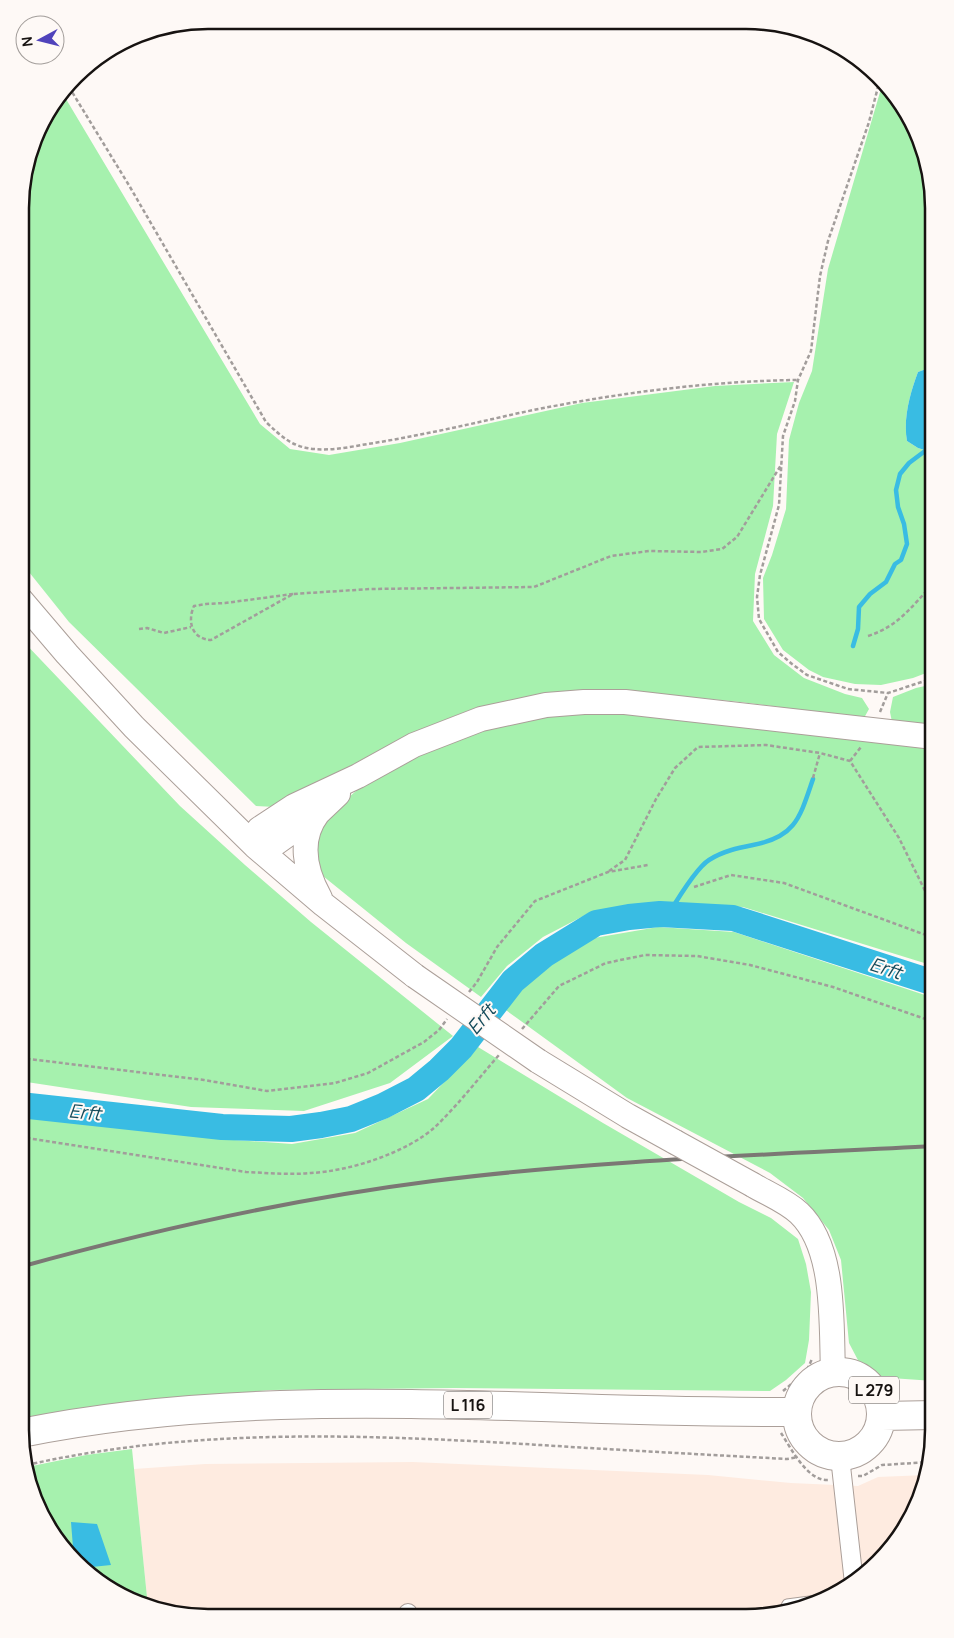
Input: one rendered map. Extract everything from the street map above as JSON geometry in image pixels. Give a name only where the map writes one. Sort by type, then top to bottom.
[{"type":"main road","points":[[29,609],[128,720],[255,846]]},
{"type":"main road","points":[[255,846],[259,829],[294,806],[358,776],[414,744],[481,719],[546,705],[584,702],[625,702],[925,737]]},
{"type":"main road","points":[[255,846],[276,843],[318,813],[358,776]]},
{"type":"main road","points":[[318,813],[308,830],[305,853],[312,880],[323,904]]},
{"type":"main road","name":"L 279","points":[[255,846],[323,904],[415,976],[538,1062],[675,1142],[787,1204],[797,1212],[811,1227],[818,1240],[824,1256],[828,1282],[823,1364],[819,1376],[808,1385],[788,1412]]},
{"type":"main road","name":"L 279","points":[[823,1364],[862,1378],[873,1388],[880,1401],[882,1416],[879,1429],[873,1440],[864,1449],[853,1455],[840,1457]]},
{"type":"main road","name":"L 116","points":[[29,1430],[145,1413],[276,1405],[452,1404],[670,1411],[788,1412]]},
{"type":"main road","points":[[788,1412],[804,1439],[814,1449],[826,1455],[840,1457]]},
{"type":"main road","name":"L 279","points":[[882,1416],[925,1415]]},
{"type":"street","points":[[840,1457],[853,1574]]},
{"type":"path","points":[[878,87],[869,122],[828,241],[820,276],[811,351],[798,380],[795,401],[784,436],[779,505],[760,574],[757,597],[759,619],[778,652],[807,675],[848,688],[888,693],[925,681]]},
{"type":"path","points":[[71,92],[130,187],[266,422],[293,445],[333,450],[402,438],[582,400],[717,384],[765,380],[798,380]]},
{"type":"path","points":[[293,594],[211,640],[204,640],[198,636],[191,626],[190,616],[194,606],[293,594],[371,589],[534,587],[611,556],[649,551],[701,552],[722,550],[737,537],[781,465]]},
{"type":"path","points":[[868,636],[883,631],[900,619],[925,593]]},
{"type":"path","points":[[139,629],[147,628],[164,633],[191,626]]},
{"type":"path","points":[[872,730],[888,693]]},
{"type":"path","points":[[608,872],[624,860],[656,799],[675,768],[698,747],[766,744],[820,753],[850,761],[899,838],[925,891]]},
{"type":"path","points":[[813,778],[820,753]]},
{"type":"path","points":[[466,995],[477,982],[497,947],[535,900],[608,872],[648,865]]},
{"type":"path","points":[[694,887],[731,874],[784,883],[925,935]]},
{"type":"path","points":[[522,1030],[559,986],[606,963],[645,955],[697,956],[750,965],[833,987],[925,1019]]},
{"type":"path","points":[[29,1059],[204,1080],[267,1091],[345,1081],[368,1073],[424,1042],[450,1016]]},
{"type":"path","points":[[29,1138],[246,1172],[279,1174],[314,1173],[369,1161],[395,1152],[418,1140],[435,1127],[503,1051]]},
{"type":"path","points":[[32,1464],[115,1448],[193,1440],[279,1436],[433,1439],[787,1459],[798,1457],[780,1430],[788,1412],[781,1394],[808,1369],[823,1364]]},
{"type":"path","points":[[882,1465],[922,1462]]},
{"type":"shaded area","points":[[413,1462],[708,1475],[791,1483],[858,1486],[878,1477],[919,1475],[912,1499],[895,1530],[864,1565],[846,1579],[815,1596],[769,1608],[196,1609],[173,1606],[147,1599],[134,1469],[205,1464]]},
{"type":"green space","points":[[881,90],[895,108],[912,139],[922,173],[925,196],[925,369],[918,372],[910,397],[906,433],[907,441],[925,450],[925,673],[881,685],[855,684],[823,677],[809,670],[783,650],[764,619],[763,578],[786,509],[789,440],[799,403],[812,371],[828,269]]},
{"type":"green space","points":[[66,99],[260,424],[290,449],[329,455],[400,443],[582,403],[715,386],[794,382],[777,434],[773,506],[755,574],[753,621],[774,655],[804,678],[845,694],[862,698],[869,709],[864,718],[740,702],[630,691],[582,690],[545,693],[475,708],[409,734],[275,807],[256,806],[69,622],[29,572],[29,196],[32,173],[42,139]]},
{"type":"green space","points":[[29,647],[180,806],[311,922],[453,1036],[390,1083],[304,1111],[191,1107],[29,1082]]},
{"type":"green space","points":[[925,686],[925,726],[892,722],[890,712],[893,697]]},
{"type":"green space","points":[[625,710],[925,745],[925,963],[743,907],[669,903],[591,912],[543,937],[507,966],[481,997],[406,943],[318,872],[314,843],[321,821],[363,785],[421,752],[482,728],[546,714]]},
{"type":"green space","points":[[658,927],[734,932],[925,995],[925,1380],[876,1377],[860,1364],[849,1343],[841,1260],[829,1230],[803,1198],[770,1173],[627,1098],[503,1008],[545,968],[594,938]]},
{"type":"green space","points":[[478,1047],[603,1123],[739,1202],[771,1218],[798,1239],[806,1264],[811,1292],[809,1340],[805,1363],[770,1391],[454,1388],[271,1390],[142,1402],[59,1412],[29,1418],[29,1116],[220,1139],[292,1144],[355,1133],[428,1099]]},
{"type":"green space","points":[[132,1449],[147,1599],[108,1579],[81,1557],[59,1530],[42,1499],[32,1466],[86,1455]]},
{"type":"water","points":[[925,369],[925,450],[907,441],[906,433],[910,397],[918,372]]},
{"type":"water","points":[[71,1522],[97,1524],[111,1565],[92,1567],[73,1548]]},
{"type":"waterway","points":[[853,646],[858,629],[859,607],[870,594],[886,582],[895,564],[901,560],[907,544],[896,490],[900,474],[909,463],[925,451]]},
{"type":"waterway","points":[[668,915],[693,877],[709,860],[731,850],[779,837],[787,831],[800,814],[813,779]]},
{"type":"waterway","name":"Erft","points":[[29,1106],[222,1127],[291,1129],[351,1119],[383,1106],[416,1089],[439,1070],[461,1048],[513,981],[544,955],[596,923],[629,917],[660,914],[733,918],[925,980]]},
{"type":"railway","points":[[29,1265],[122,1240],[276,1206],[433,1181],[620,1163],[925,1146]]}]
